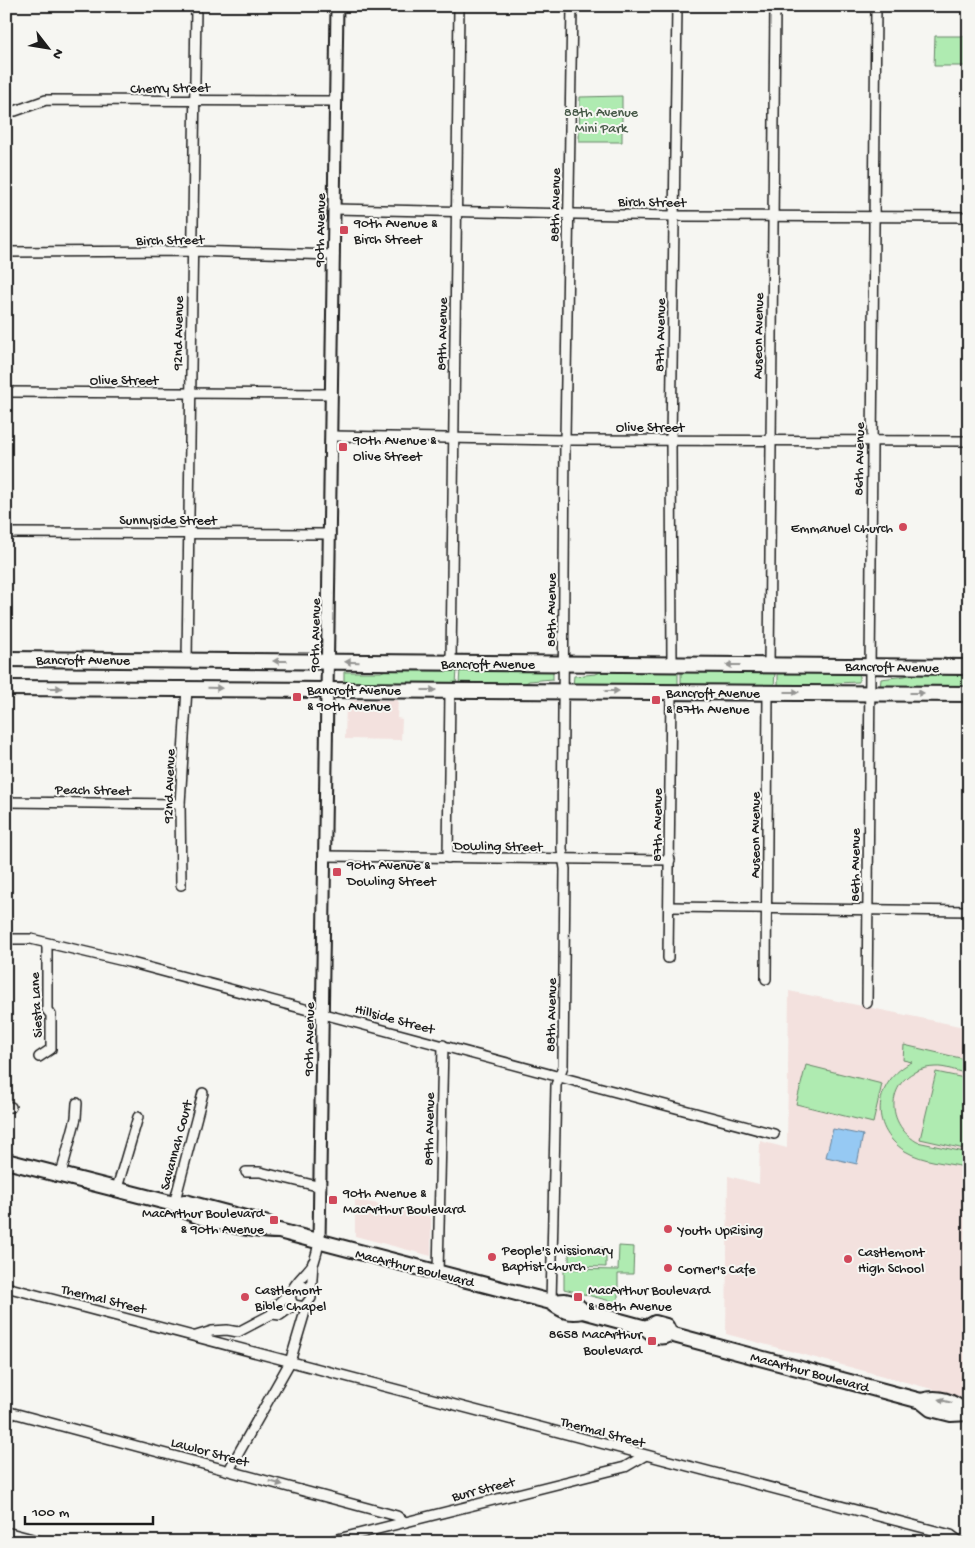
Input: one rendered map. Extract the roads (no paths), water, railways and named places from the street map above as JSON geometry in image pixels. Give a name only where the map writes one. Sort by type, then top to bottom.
[{"type":"main road","name":"Bancroft Avenue","points":[[6,659],[969,667]]},
{"type":"main road","name":"Bancroft Avenue","points":[[6,688],[969,694]]},
{"type":"main road","name":"MacArthur Boulevard","points":[[7,1159],[174,1204],[183,1211],[261,1231],[279,1231],[552,1302],[563,1311],[572,1313],[583,1311],[646,1328],[652,1335],[663,1338],[670,1334],[921,1401],[934,1398],[944,1400],[954,1403],[967,1413]]},
{"type":"street","name":"92nd Avenue","points":[[187,660],[196,6]]},
{"type":"street","name":"90th Avenue","points":[[229,1470],[290,1362],[311,1295],[313,1262],[319,1242],[324,1014],[337,6]]},
{"type":"street","name":"89th Avenue","points":[[451,662],[459,6]]},
{"type":"street","name":"88th Avenue","points":[[552,1302],[556,1085],[563,1066],[564,860],[562,849],[565,440],[572,6]]},
{"type":"street","name":"87th Avenue","points":[[672,664],[671,440],[678,6]]},
{"type":"street","name":"Auseon Avenue","points":[[769,665],[769,440],[775,6]]},
{"type":"street","name":"86th Avenue","points":[[867,1003],[876,6]]},
{"type":"street","name":"Cherry Street","points":[[6,111],[15,111],[46,100],[133,101],[194,99],[336,101]]},
{"type":"street","name":"Birch Street","points":[[334,210],[674,216],[969,217]]},
{"type":"street","name":"Birch Street","points":[[6,252],[192,251],[334,255]]},
{"type":"street","name":"Olive Street","points":[[6,392],[332,394]]},
{"type":"street","name":"Olive Street","points":[[332,436],[565,440],[969,441]]},
{"type":"street","name":"Sunnyside Street","points":[[6,533],[188,532],[330,534]]},
{"type":"street","name":"92nd Avenue","points":[[181,885],[180,804],[186,688]]},
{"type":"street","points":[[448,858],[450,690]]},
{"type":"street","name":"87th Avenue","points":[[668,958],[671,691]]},
{"type":"street","name":"Auseon Avenue","points":[[766,979],[768,692]]},
{"type":"street","name":"Peach Street","points":[[6,802],[180,804]]},
{"type":"street","name":"Dowling Street","points":[[326,856],[670,860]]},
{"type":"street","points":[[670,907],[969,911]]},
{"type":"street","name":"Hillside Street","points":[[6,939],[31,939],[128,962],[774,1134]]},
{"type":"street","name":"Siesta Lane","points":[[39,1057],[51,1048],[51,1015],[47,1010],[47,944]]},
{"type":"street","name":"89th Avenue","points":[[438,1273],[443,1045]]},
{"type":"street","name":"Savannah Court","points":[[174,1204],[203,1093]]},
{"type":"street","points":[[61,1174],[76,1118],[77,1103]]},
{"type":"street","points":[[117,1188],[138,1116]]},
{"type":"street","points":[[246,1172],[260,1172],[321,1186]]},
{"type":"street","name":"90th Avenue","points":[[272,1314],[274,1307],[293,1290],[313,1262]]},
{"type":"street","points":[[307,1305],[300,1308],[294,1305],[290,1300],[293,1290],[303,1286],[311,1295]]},
{"type":"street","name":"Thermal Street","points":[[6,1287],[644,1456],[955,1536],[960,1542]]},
{"type":"street","points":[[237,1348],[238,1332],[272,1314],[280,1315],[294,1305]]},
{"type":"street","name":"Thermal Street","points":[[196,1336],[212,1331],[238,1332]]},
{"type":"street","name":"Lawlor Street","points":[[6,1411],[398,1516],[405,1522]]},
{"type":"street","name":"Burr Street","points":[[326,1542],[625,1467],[644,1456]]},
{"type":"street","points":[[6,1532],[44,1542]]},
{"type":"water","points":[[833,1129],[863,1135],[857,1164],[826,1157]]},
{"type":"place","name":"90th Avenue & Birch Street","points":[[344,230]]},
{"type":"place","name":"90th Avenue & Olive Street","points":[[343,447]]},
{"type":"place","name":"Emmanuel Church","points":[[903,527]]},
{"type":"place","name":"Bancroft Avenue & 90th Avenue","points":[[297,697]]},
{"type":"place","name":"Bancroft Avenue & 87th Avenue","points":[[656,700]]},
{"type":"place","name":"90th Avenue & Dowling Street","points":[[337,872]]},
{"type":"place","name":"90th Avenue & MacArthur Boulevard","points":[[333,1200]]},
{"type":"place","name":"MacArthur Boulevard & 90th Avenue","points":[[274,1220]]},
{"type":"place","name":"Youth UpRising","points":[[668,1229]]},
{"type":"place","name":"People's Missionary Baptist Church","points":[[492,1257]]},
{"type":"place","name":"Castlemont High School","points":[[848,1259]]},
{"type":"place","name":"Corner's Cafe","points":[[668,1268]]},
{"type":"place","name":"Castlemont Bible Chapel","points":[[245,1297]]},
{"type":"place","name":"MacArthur Boulevard & 88th Avenue","points":[[578,1297]]},
{"type":"place","name":"8658 MacArthur Boulevard","points":[[652,1341]]},
{"type":"park label","name":"88th Avenue Mini Park","points":[[601,120]]}]
